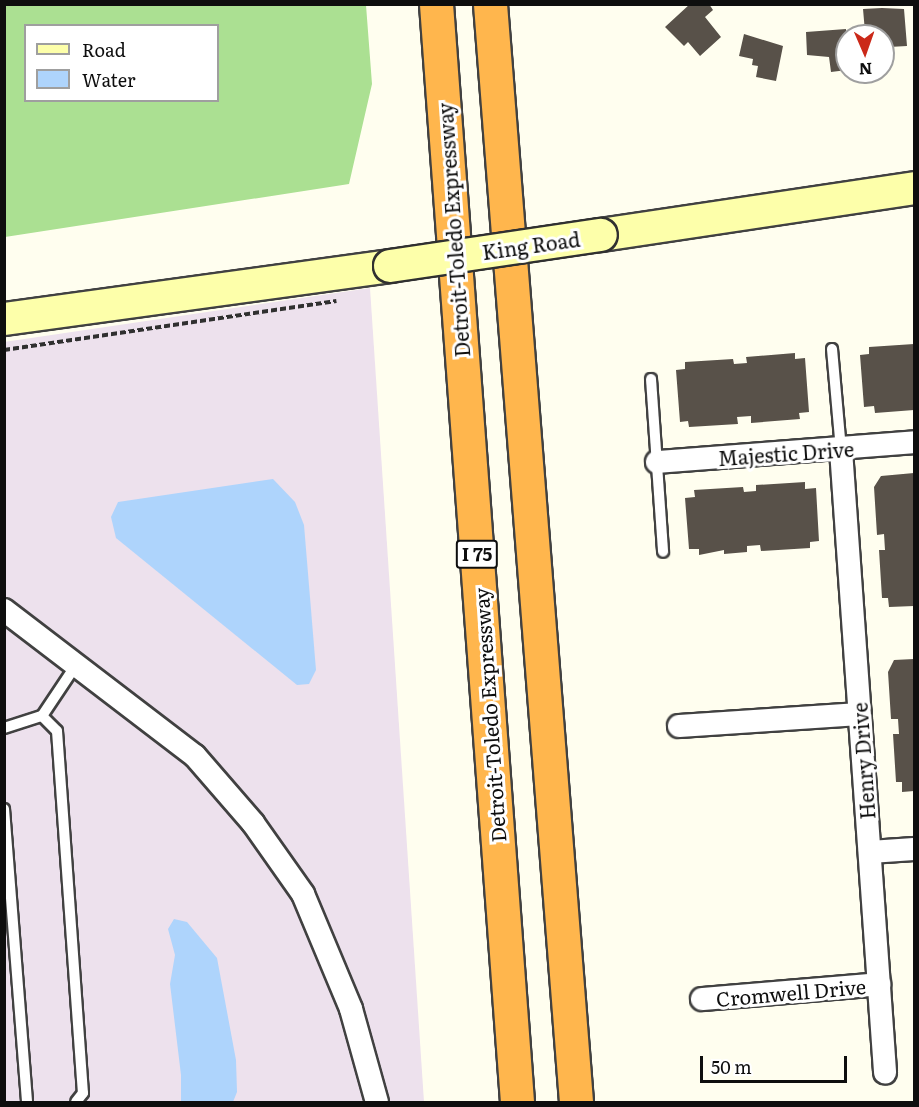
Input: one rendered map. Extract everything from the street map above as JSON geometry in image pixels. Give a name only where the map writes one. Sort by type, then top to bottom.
[{"type":"highway","name":"Detroit-Toledo Expressway","points":[[436,4],[517,1102]]},
{"type":"highway","points":[[490,4],[576,1102]]},
{"type":"main road","name":"King Road","points":[[4,319],[390,266],[915,188]]},
{"type":"street","name":"Majestic Drive","points":[[657,462],[842,450],[915,442]]},
{"type":"street","name":"Henry Drive","points":[[842,450],[885,1072]]},
{"type":"street","points":[[4,610],[195,756],[253,823],[303,894],[351,1009],[377,1102]]},
{"type":"street","points":[[679,726],[860,714]]},
{"type":"street","points":[[870,852],[915,849]]},
{"type":"street","name":"Cromwell Drive","points":[[702,999],[879,984]]},
{"type":"lane","points":[[832,349],[842,450]]},
{"type":"lane","points":[[651,379],[663,552]]},
{"type":"lane","points":[[4,728],[42,716],[76,665]]},
{"type":"lane","points":[[42,716],[57,731],[82,1092],[76,1102]]},
{"type":"lane","points":[[4,809],[27,1102]]},
{"type":"path","points":[[4,350],[340,301]]},
{"type":"shaded area","points":[[370,288],[424,1102],[5,1102],[4,342]]},
{"type":"green space","points":[[5,4],[366,5],[372,84],[349,184],[5,237]]},
{"type":"water","points":[[273,479],[295,502],[304,525],[316,670],[309,684],[297,685],[116,538],[111,517],[118,502]]},
{"type":"water","points":[[174,919],[187,922],[217,958],[236,1060],[237,1092],[233,1102],[181,1102],[181,1075],[170,984],[175,955],[168,929]]},
{"type":"building","points":[[690,4],[709,4],[713,10],[705,17],[721,37],[700,56],[688,42],[684,46],[665,27]]},
{"type":"building","points":[[863,9],[904,9],[907,46],[895,47],[895,24],[864,24]]},
{"type":"building","points":[[835,30],[835,72],[831,72],[829,57],[807,55],[806,32]]},
{"type":"building","points":[[744,34],[783,46],[776,81],[756,77],[758,66],[752,65],[753,59],[739,56]]},
{"type":"building","points":[[914,344],[914,410],[875,413],[874,406],[864,407],[860,355],[869,354],[869,347]]},
{"type":"building","points":[[795,353],[795,359],[805,358],[809,412],[799,413],[800,419],[751,423],[751,416],[737,417],[738,424],[689,427],[688,421],[680,422],[676,370],[685,369],[685,362],[733,359],[734,364],[747,363],[746,357]]},
{"type":"building","points":[[914,473],[914,606],[889,607],[888,598],[882,598],[879,550],[885,550],[884,534],[877,535],[874,487],[881,476]]},
{"type":"building","points":[[805,482],[805,489],[816,488],[819,541],[810,542],[810,548],[761,551],[760,545],[747,546],[747,552],[724,554],[724,550],[699,555],[699,549],[689,549],[685,498],[695,497],[694,490],[743,487],[744,492],[756,491],[756,485]]},
{"type":"building","points":[[914,659],[914,791],[902,792],[902,782],[896,782],[893,734],[899,734],[898,719],[891,719],[888,672],[894,660]]}]
